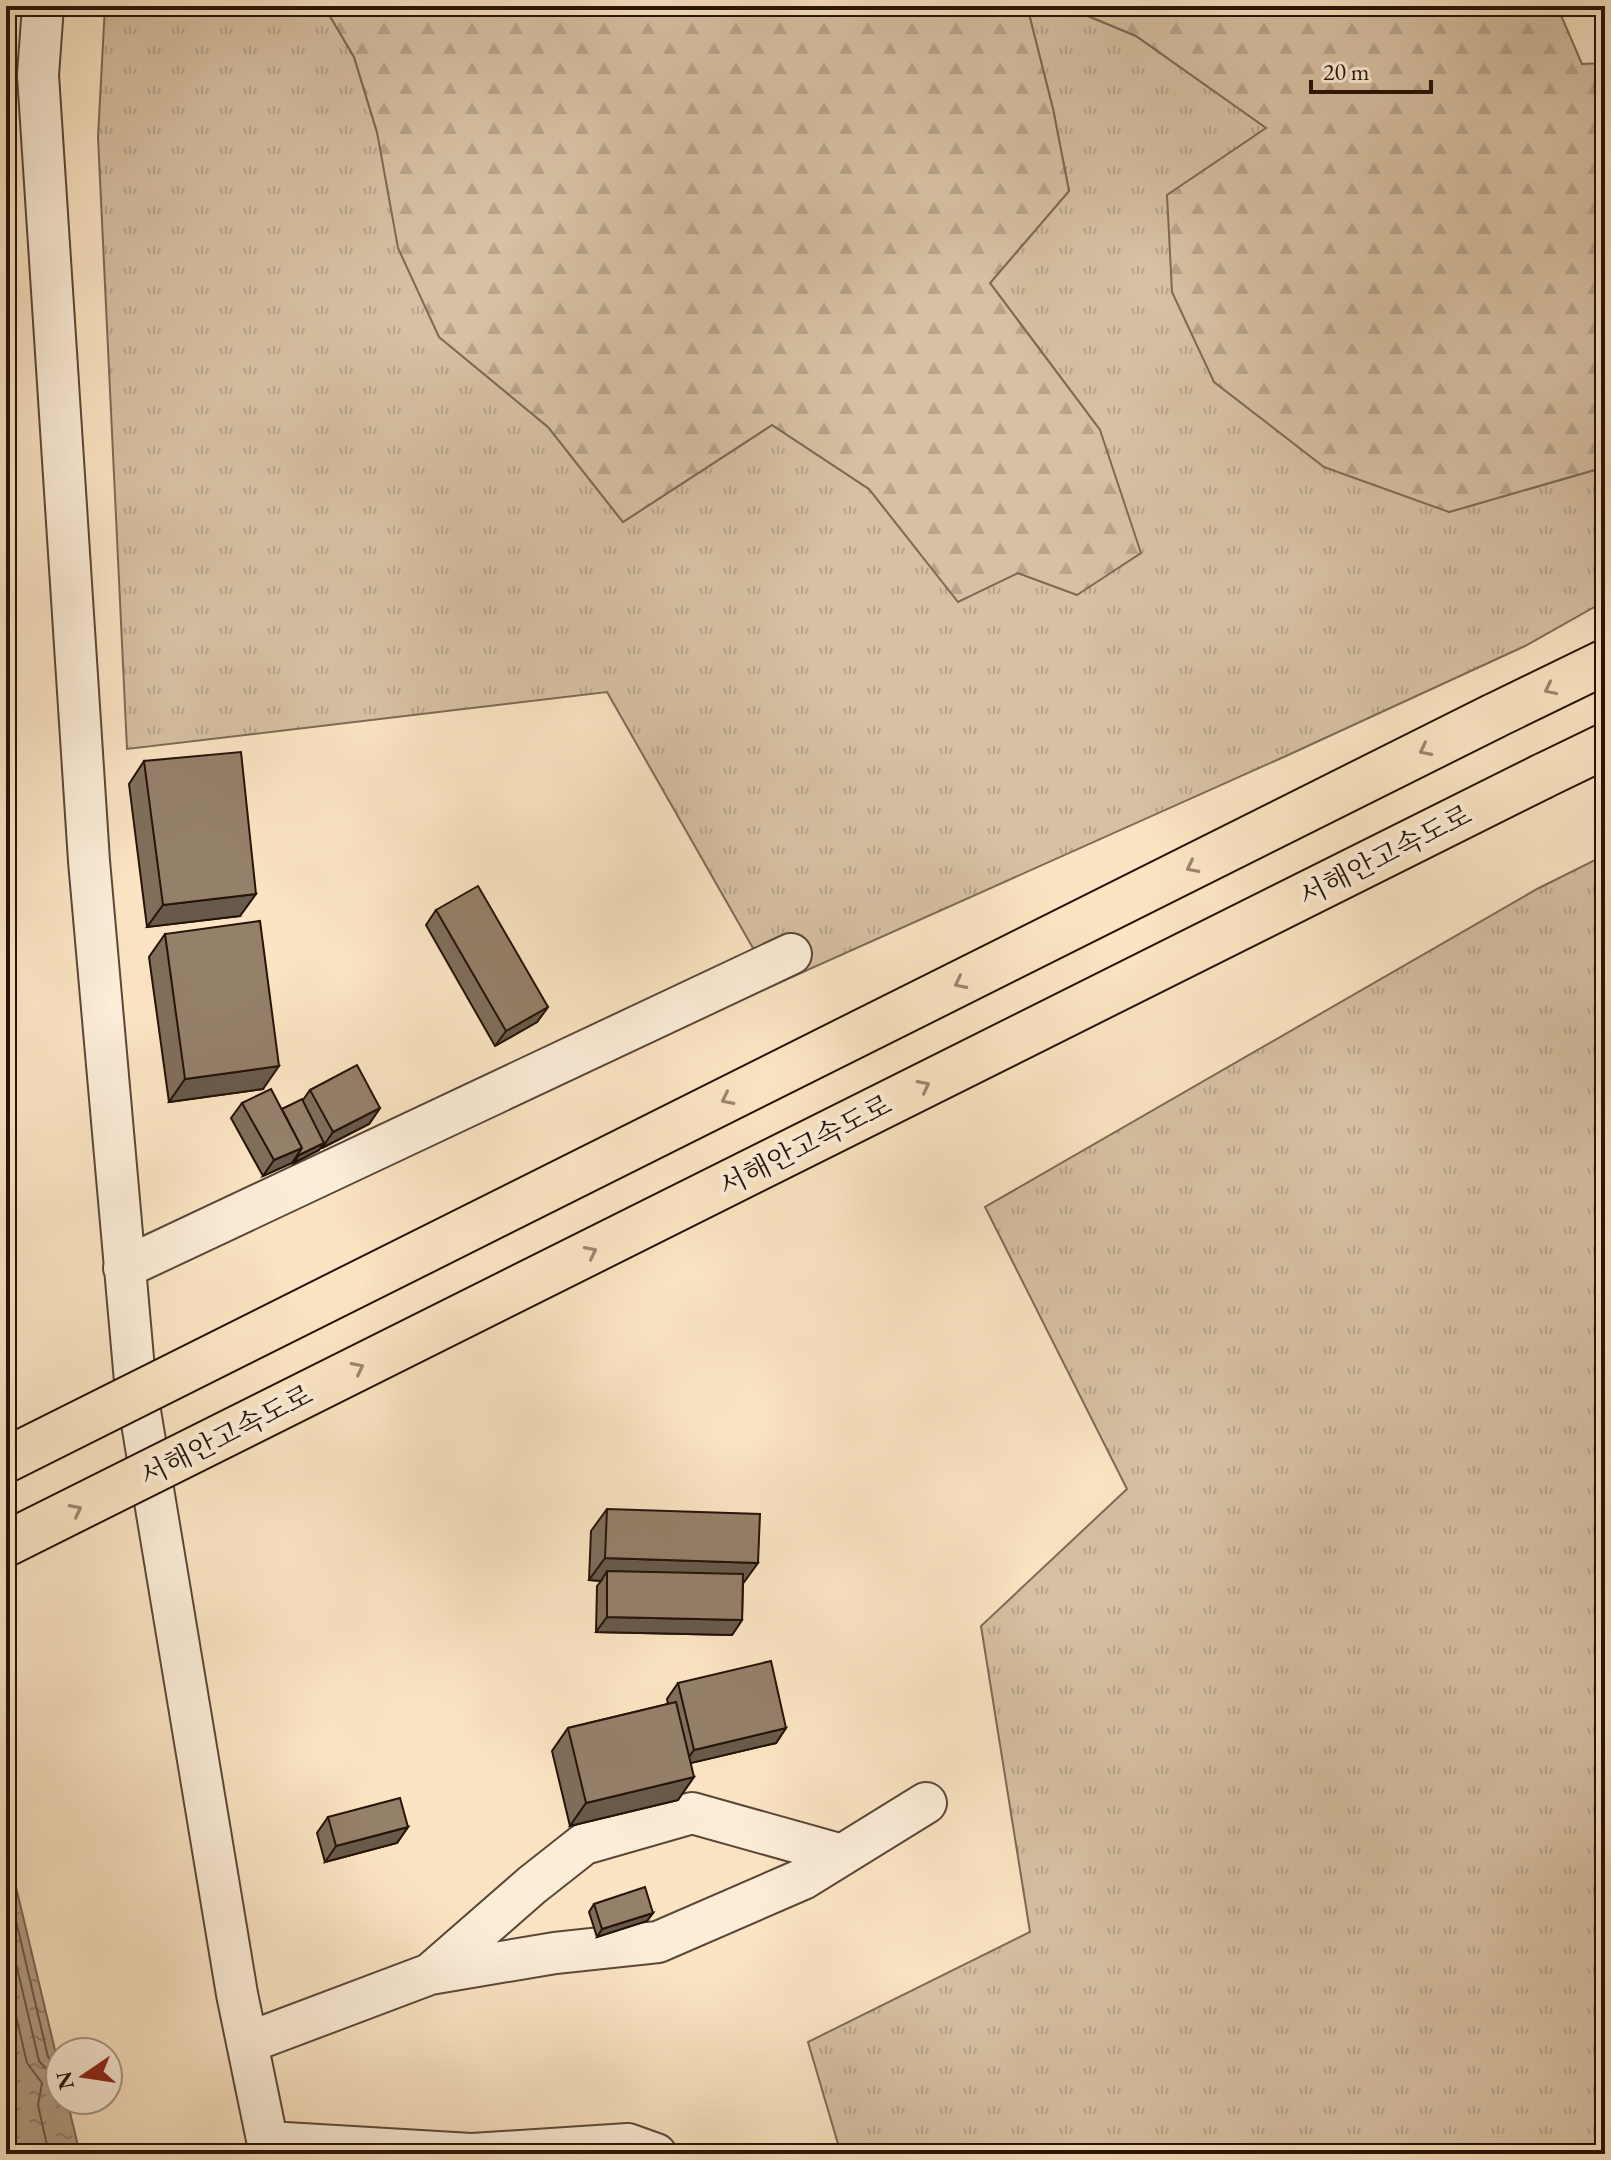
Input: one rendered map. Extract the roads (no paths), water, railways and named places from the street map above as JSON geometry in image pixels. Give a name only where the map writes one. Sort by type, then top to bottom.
[{"type":"highway","points":[[6,1460],[1605,662]]},
{"type":"highway","name":"서해안고속도로","points":[[6,1544],[1605,746]]},
{"type":"street","points":[[43,6],[38,75],[89,861],[135,1381],[247,2043],[269,2148],[472,2154],[628,2144],[656,2154]]},
{"type":"street","points":[[124,1268],[791,954]]},
{"type":"street","points":[[247,2043],[430,1974],[555,1953],[658,1942],[803,1879],[926,1803]]},
{"type":"street","points":[[430,1974],[584,1844],[692,1813],[842,1855]]},
{"type":"water","points":[[6,1855],[52,2036],[44,2036],[44,2116],[71,2116],[80,2154],[6,2154]]}]
